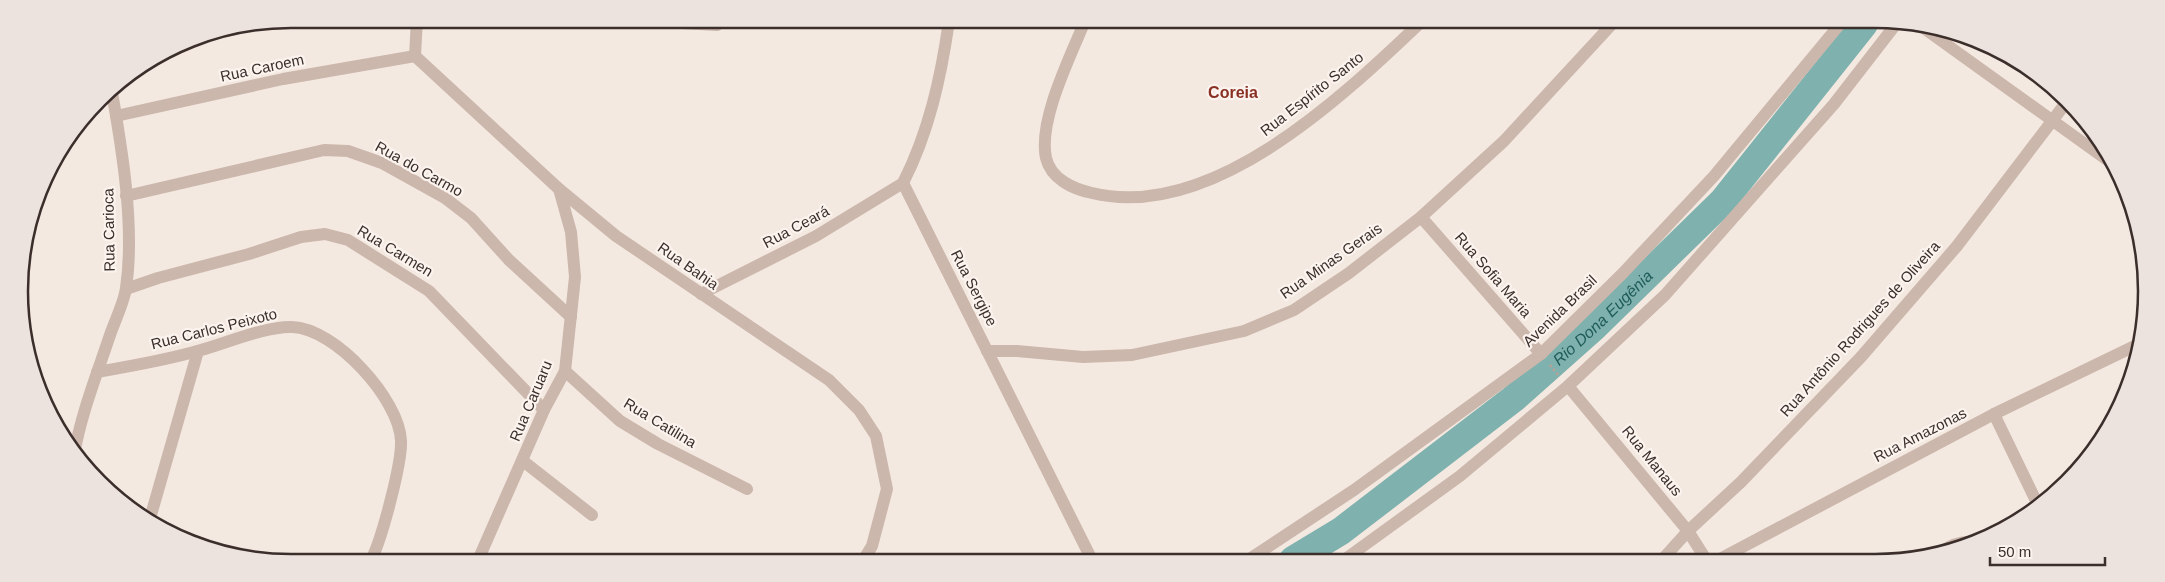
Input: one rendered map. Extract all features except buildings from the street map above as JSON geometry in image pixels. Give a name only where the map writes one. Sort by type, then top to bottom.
[{"type":"street","points":[[415,56],[416,27]]},
{"type":"street","points":[[903,183],[918,155],[927,125],[943,63],[948,27]]},
{"type":"street","name":"Rua Espírito Santo","points":[[1083,27],[1046,124],[1046,159],[1057,176],[1073,188],[1108,197],[1157,196],[1208,180],[1242,163],[1281,141],[1339,97],[1416,27]]},
{"type":"street","name":"Rua Minas Gerais","points":[[987,351],[1017,351],[1083,357],[1132,355],[1244,331],[1294,310],[1349,273],[1421,217],[1504,141],[1609,27]]},
{"type":"street","name":"Avenida Brasil","points":[[1257,554],[1354,490],[1543,357],[1714,176],[1838,27]]},
{"type":"street","points":[[1352,554],[1460,476],[1671,288],[1834,104],[1893,28]]},
{"type":"street","points":[[1932,34],[2099,154]]},
{"type":"street","name":"Rua Caroem","points":[[116,116],[283,79],[415,56]]},
{"type":"street","name":"Rua Bahia","points":[[415,56],[559,189],[616,236],[829,380],[859,410],[876,436],[887,489],[872,546],[867,554]]},
{"type":"street","name":"Rua Carioca","points":[[76,443],[97,372],[126,289],[128,242],[126,196],[113,97]]},
{"type":"street","name":"Rua Antônio Rodrigues de Oliveira","points":[[1667,554],[1688,531],[1741,482],[1861,357],[1957,246],[2063,108]]},
{"type":"street","name":"Rua do Carmo","points":[[126,196],[324,150],[348,151],[382,163],[445,198],[471,218],[509,260],[570,317]]},
{"type":"street","name":"Rua Ceará","points":[[701,294],[816,236],[903,183]]},
{"type":"street","name":"Rua Sergipe","points":[[903,183],[1089,554]]},
{"type":"street","name":"Rua Caruaru","points":[[481,554],[544,410],[564,372],[575,276],[571,232],[559,189]]},
{"type":"street","name":"Rua Sofia Maria","points":[[1421,217],[1543,357]]},
{"type":"street","name":"Rua Carmen","points":[[126,289],[301,237],[325,234],[348,240],[429,291],[544,410]]},
{"type":"street","name":"Rua Carlos Peixoto","points":[[97,372],[198,351],[257,334],[293,327],[334,342],[361,366],[398,424],[402,442],[389,503],[373,554]]},
{"type":"street","name":"Rua Amazonas","points":[[1729,554],[1994,414],[2131,348]]},
{"type":"street","points":[[151,514],[198,351]]},
{"type":"street","name":"Rua Catilina","points":[[564,372],[620,421],[658,444],[747,489]]},
{"type":"street","name":"Rua Manaus","points":[[1565,382],[1688,531],[1703,554]]},
{"type":"street","points":[[1994,414],[2035,499]]},
{"type":"street","points":[[523,461],[592,514]]},
{"type":"path","points":[[1543,357],[1565,382]]},
{"type":"waterway","name":"Rio Dona Eugênia","points":[[1303,554],[1341,531],[1513,399],[1594,327],[1723,201],[1862,27]]},
{"type":"district","name":"Coreia","points":[[1233,92]]}]
